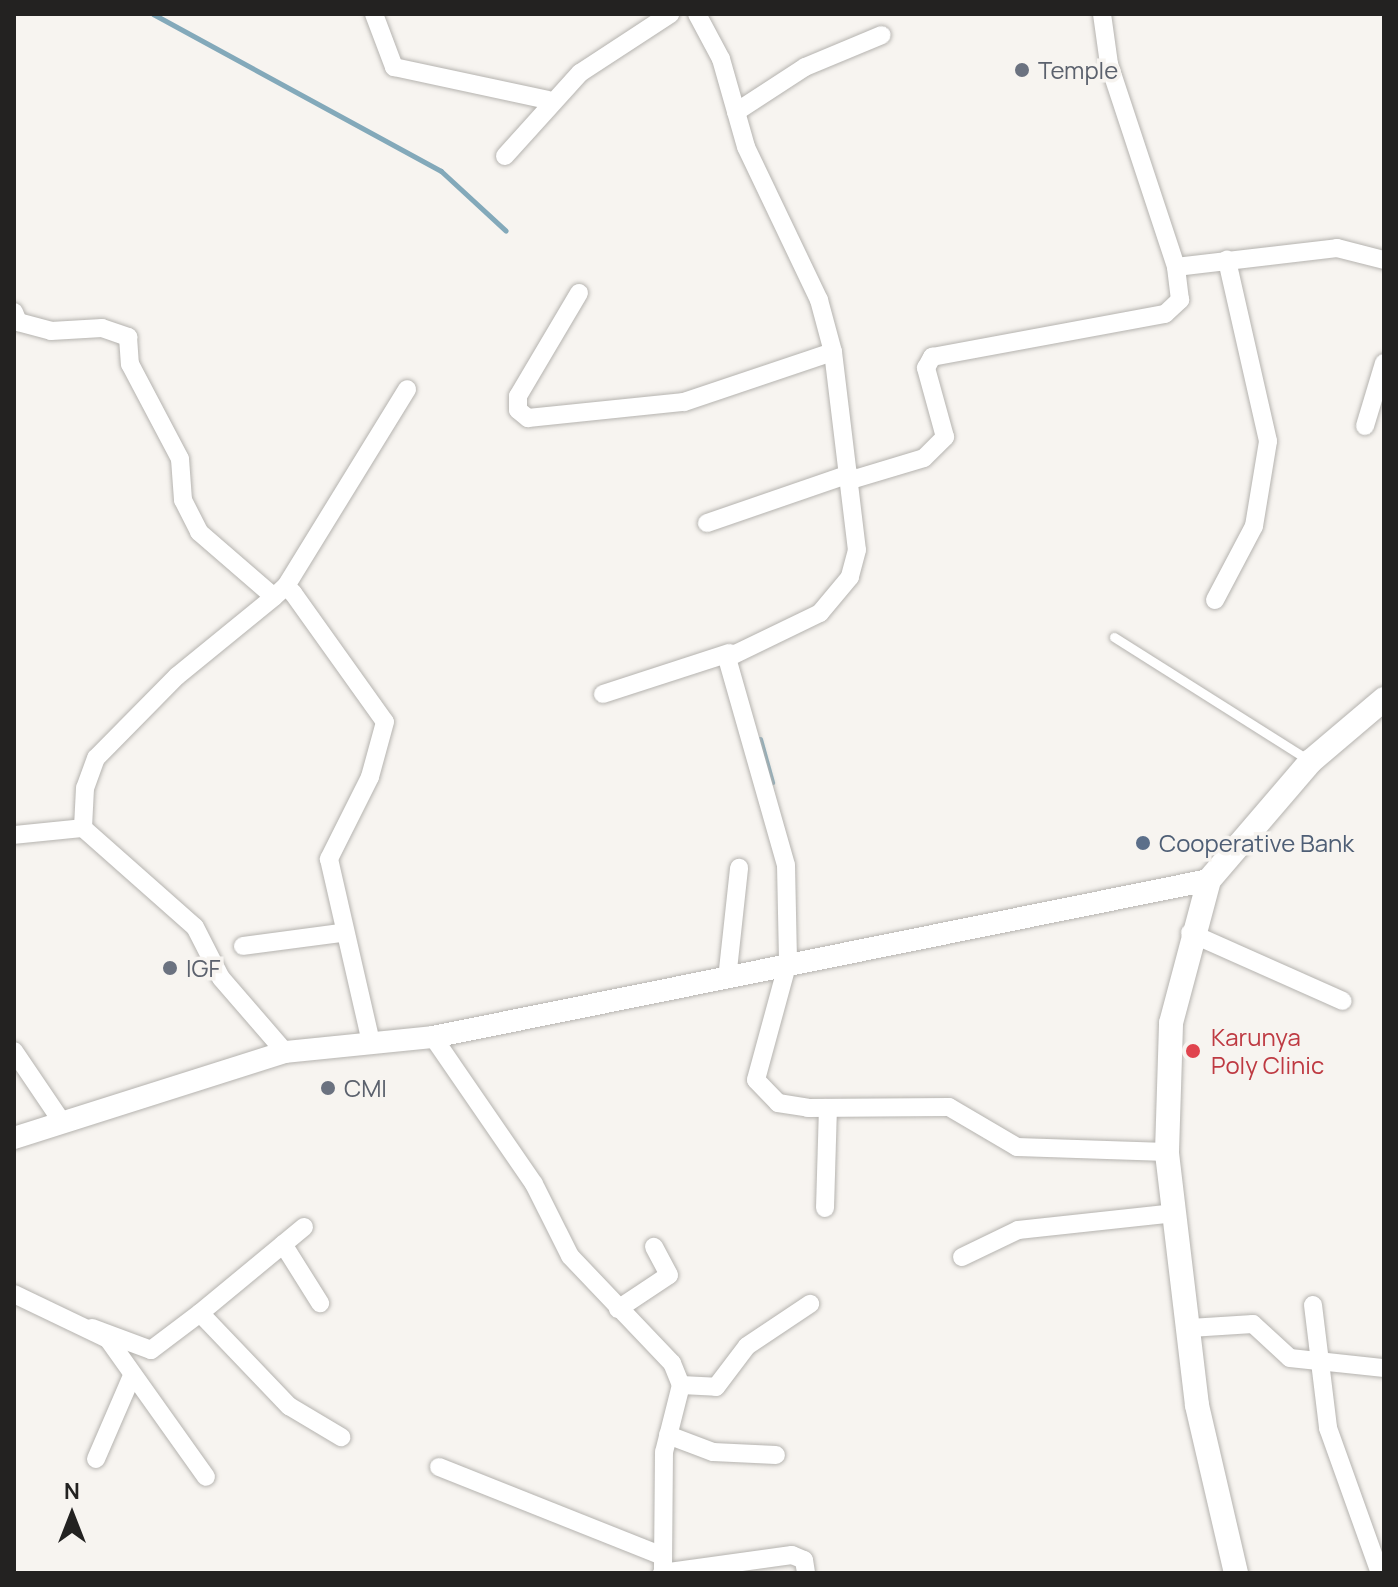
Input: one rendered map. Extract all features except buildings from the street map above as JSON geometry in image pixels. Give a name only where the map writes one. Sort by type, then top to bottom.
[{"type":"main road","points":[[1236,1573],[1208,1466],[1167,1152],[1171,1023],[1190,933],[1209,880],[1311,761],[1381,708]]},
{"type":"street","points":[[374,14],[394,67],[548,100]]},
{"type":"street","points":[[505,156],[548,100],[670,14]]},
{"type":"street","points":[[603,694],[729,653],[820,613],[850,577],[857,550],[833,352],[819,300],[782,233],[736,112],[721,59],[697,14]]},
{"type":"street","points":[[707,523],[850,477],[924,458],[945,437],[926,368],[932,357],[1176,310],[1176,267],[1109,64],[1102,14]]},
{"type":"street","points":[[736,112],[805,67],[882,35]]},
{"type":"street","points":[[1176,267],[1337,248],[1384,260]]},
{"type":"street","points":[[1215,600],[1254,526],[1268,441],[1227,260]]},
{"type":"street","points":[[579,293],[518,396],[518,410],[528,418],[684,402],[833,352]]},
{"type":"street","points":[[14,312],[18,322],[51,331],[102,328],[128,337],[130,364],[180,459],[183,500],[199,532],[280,591],[385,722],[370,777],[329,859],[341,933],[371,1042]]},
{"type":"street","points":[[1365,426],[1384,363]]},
{"type":"street","points":[[83,828],[85,788],[96,758],[177,676],[280,591],[407,389]]},
{"type":"street","points":[[729,653],[786,865],[788,962],[756,1080],[778,1103],[828,1108],[949,1107],[1017,1147],[1167,1152]]},
{"type":"street","points":[[14,835],[83,828],[195,927],[221,978],[285,1052]]},
{"type":"street","points":[[727,979],[739,868]]},
{"type":"street","points":[[14,1138],[285,1052],[433,1037],[727,979],[788,962],[1209,880]]},
{"type":"street","points":[[243,946],[341,933]]},
{"type":"street","points":[[1190,933],[1343,1001]]},
{"type":"street","points":[[433,1037],[534,1184],[570,1256],[672,1363],[681,1385],[668,1435],[661,1567]]},
{"type":"street","points":[[14,1051],[62,1122]]},
{"type":"street","points":[[825,1208],[828,1108]]},
{"type":"street","points":[[962,1257],[1018,1230],[1175,1213]]},
{"type":"street","points":[[14,1294],[151,1350],[304,1227]]},
{"type":"street","points":[[283,1244],[320,1303]]},
{"type":"street","points":[[618,1309],[669,1275],[654,1247]]},
{"type":"street","points":[[681,1385],[716,1387],[747,1346],[810,1304]]},
{"type":"street","points":[[1313,1305],[1328,1428],[1380,1573]]},
{"type":"street","points":[[200,1313],[289,1406],[341,1437]]},
{"type":"street","points":[[1190,1328],[1253,1324],[1290,1358],[1321,1366],[1384,1368]]},
{"type":"street","points":[[92,1328],[132,1376],[206,1477]]},
{"type":"street","points":[[96,1459],[132,1376]]},
{"type":"street","points":[[668,1435],[713,1452],[776,1455]]},
{"type":"street","points":[[439,1467],[661,1567],[792,1555],[804,1560],[806,1573]]},
{"type":"lane","points":[[1114,637],[1311,761]]},
{"type":"waterway","points":[[153,14],[441,171],[506,231]]},
{"type":"waterway","points":[[760,739],[772,782]]},
{"type":"place","name":"Temple","points":[[1022,70]]},
{"type":"place","name":"Cooperative Bank","points":[[1143,843]]},
{"type":"place","name":"IGF","points":[[170,968]]},
{"type":"place","name":"Karunya Poly Clinic","points":[[1193,1051]]},
{"type":"place","name":"CMI","points":[[328,1088]]}]
